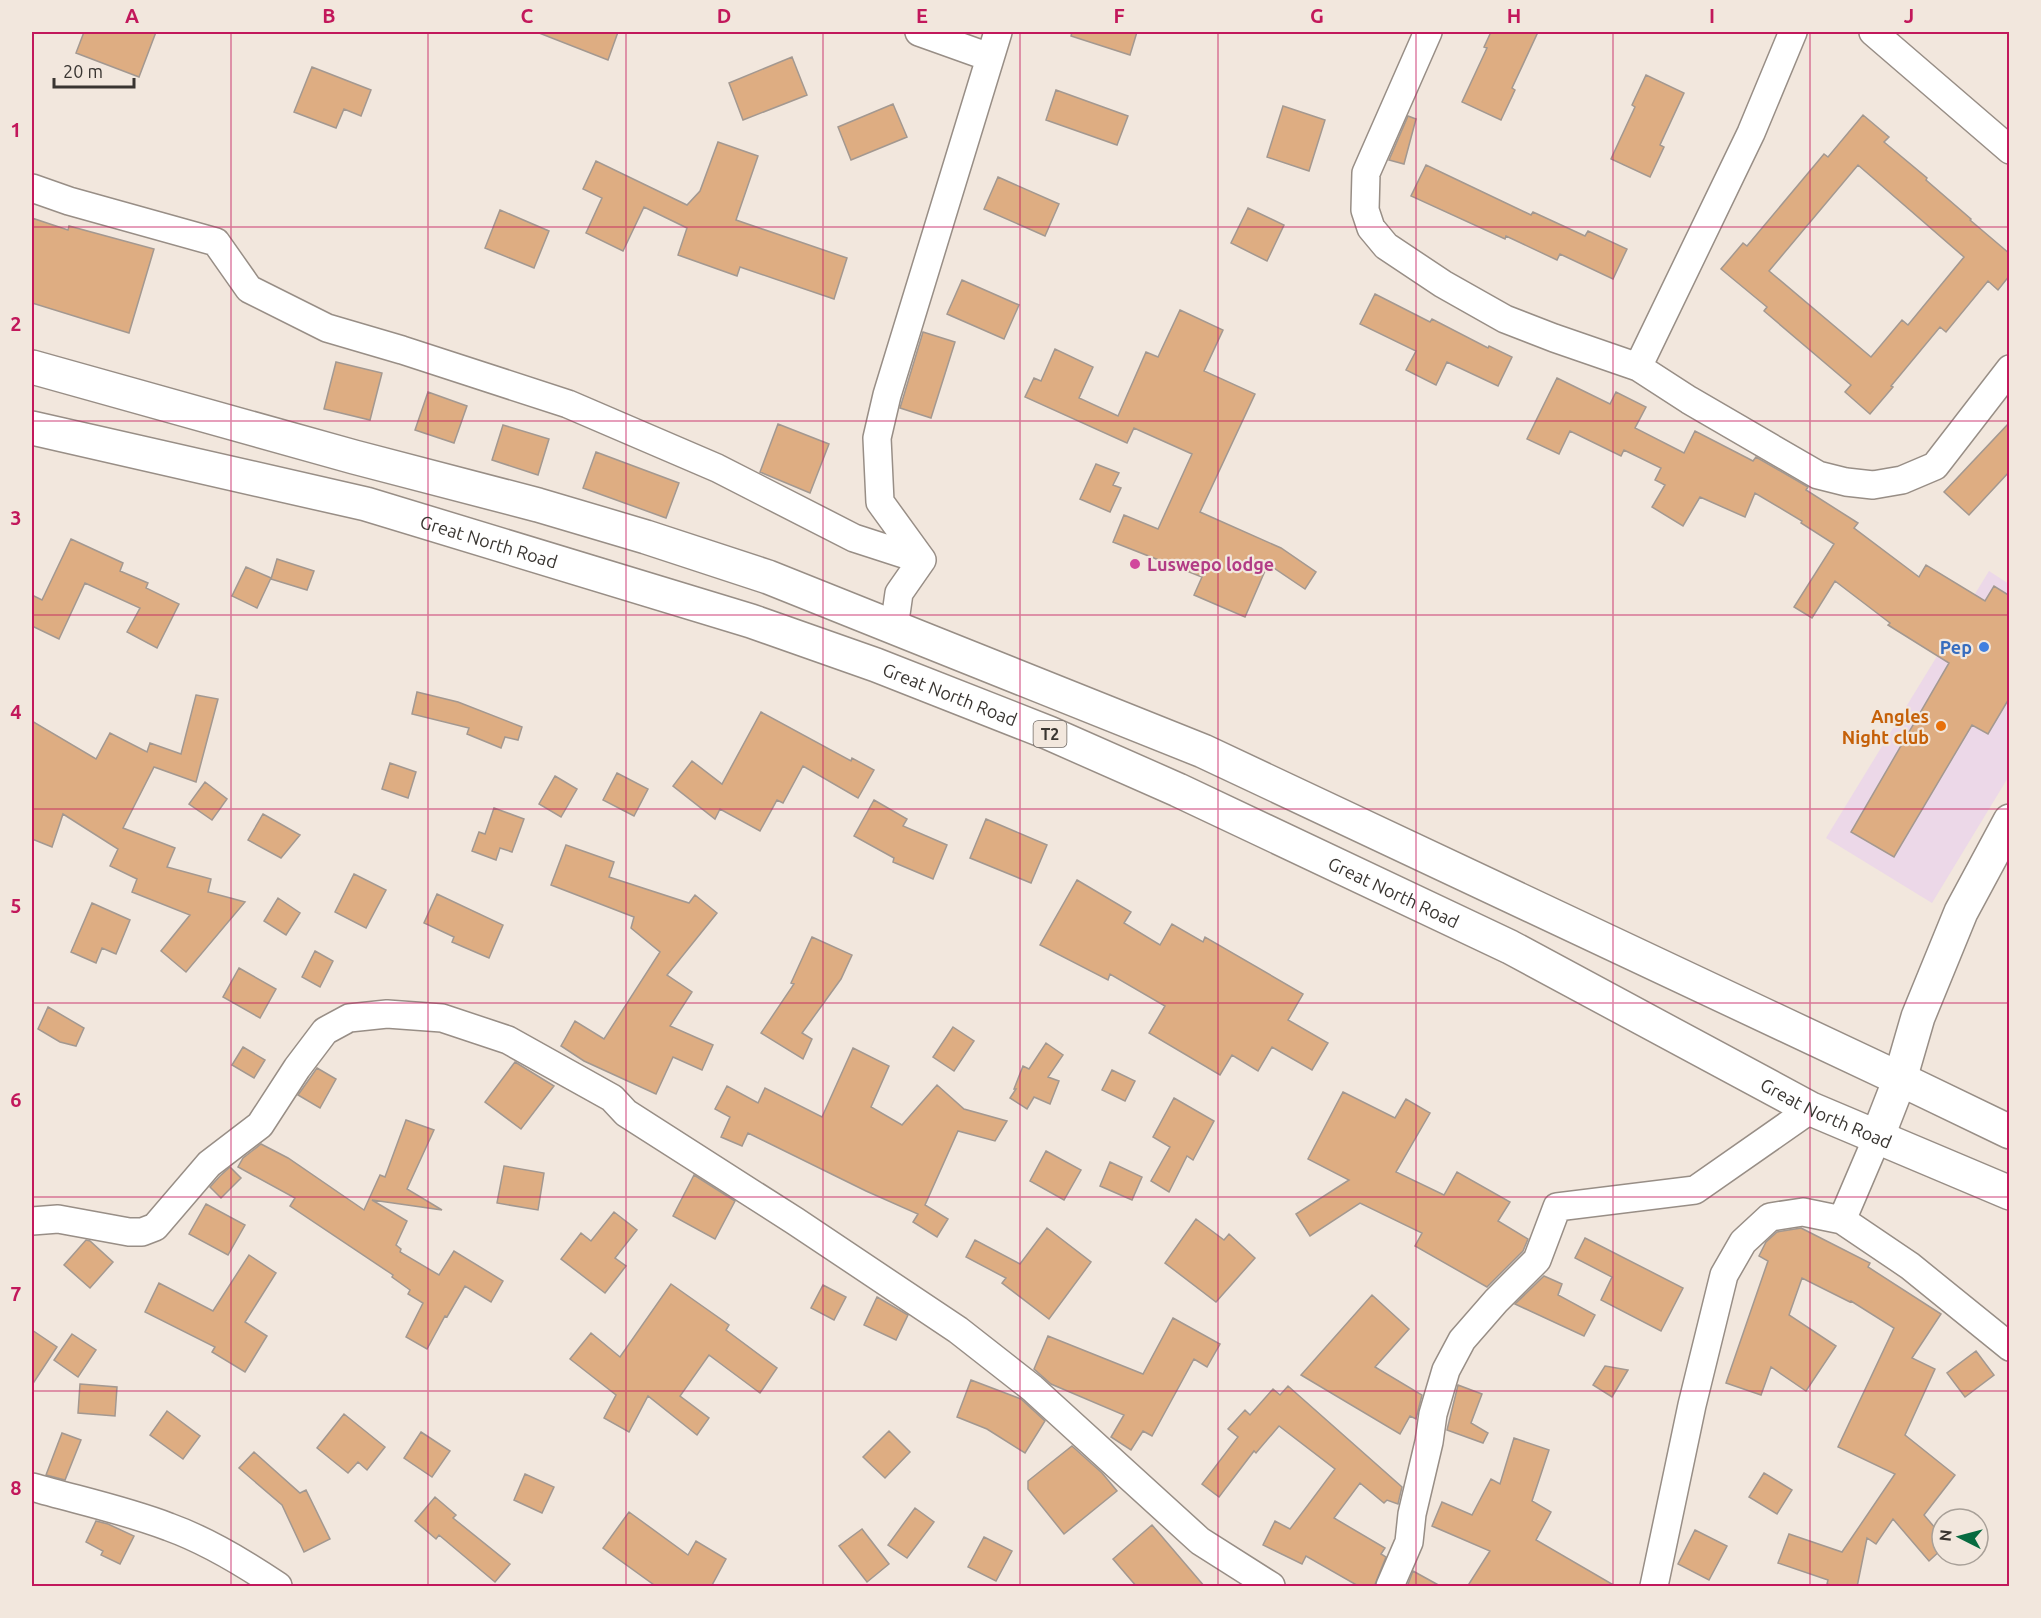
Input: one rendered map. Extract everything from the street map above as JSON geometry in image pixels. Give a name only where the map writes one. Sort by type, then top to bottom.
[{"type":"main road","name":"T2","points":[[32,367],[538,505],[768,577],[1203,751],[2010,1132]]},
{"type":"main road","name":"Great North Road","points":[[32,428],[366,504],[750,621],[876,665],[1117,762],[1510,947],[1811,1109],[2010,1193]]},
{"type":"main road","points":[[1877,1138],[1900,1079],[1918,1017],[1961,912],[2010,820]]},
{"type":"street","points":[[919,32],[989,57]]},
{"type":"street","points":[[922,560],[880,502],[877,438],[887,395],[998,32]]},
{"type":"street","points":[[1428,32],[1366,173],[1365,210],[1371,228],[1386,246],[1443,284],[1505,319],[1638,367],[1689,400],[1818,475],[1846,482],[1873,485],[1902,480],[1935,466],[2010,369]]},
{"type":"street","points":[[1638,367],[1751,133],[1793,32]]},
{"type":"street","points":[[1873,32],[2010,150]]},
{"type":"street","points":[[32,188],[69,201],[216,242],[249,289],[327,328],[568,404],[717,468],[854,537],[922,560]]},
{"type":"street","points":[[894,628],[899,593],[922,560]]},
{"type":"street","points":[[32,1221],[58,1219],[129,1232],[142,1232],[155,1227],[209,1164],[260,1125],[297,1068],[325,1031],[349,1018],[387,1014],[442,1018],[508,1040],[612,1098],[626,1113],[795,1221],[958,1330],[1032,1388],[1200,1541],[1271,1587]]},
{"type":"street","points":[[1390,1587],[1409,1542],[1412,1514],[1429,1442],[1433,1414],[1446,1370],[1462,1340],[1496,1301],[1537,1260],[1557,1208],[1695,1190],[1811,1109]]},
{"type":"street","points":[[1842,1220],[1877,1138]]},
{"type":"street","points":[[1654,1587],[1692,1405],[1724,1275],[1743,1242],[1770,1217],[1803,1212],[1842,1220],[1910,1266],[2010,1347]]},
{"type":"street","points":[[32,1488],[115,1509],[170,1527],[240,1560],[278,1587]]},
{"type":"shaded area","points":[[1989,571],[2009,584],[2009,776],[1932,903],[1826,838]]},
{"type":"building","points":[[84,32],[156,32],[139,77],[76,53]]},
{"type":"building","points":[[539,32],[618,32],[608,60]]},
{"type":"building","points":[[1072,32],[1137,32],[1130,55],[1071,36]]},
{"type":"building","points":[[1491,32],[1538,32],[1512,88],[1515,90],[1501,120],[1462,102],[1487,48],[1484,47]]},
{"type":"building","points":[[792,57],[807,95],[743,120],[729,83]]},
{"type":"building","points":[[312,67],[371,90],[361,116],[344,109],[336,128],[294,112]]},
{"type":"building","points":[[1646,75],[1684,93],[1660,145],[1664,147],[1650,177],[1611,159],[1635,107],[1632,105]]},
{"type":"building","points":[[1056,90],[1128,116],[1117,145],[1046,120]]},
{"type":"building","points":[[893,104],[907,137],[851,160],[838,127]]},
{"type":"building","points":[[1283,106],[1325,120],[1309,171],[1267,157]]},
{"type":"building","points":[[1863,115],[1889,137],[1884,142],[2010,254],[2010,275],[1998,290],[1988,281],[1946,332],[1940,327],[1870,414],[1845,392],[1851,385],[1764,311],[1767,307],[1721,269],[1743,243],[1747,246],[1824,154],[1828,157]],"holes":[[[1858,165],[1964,257],[1908,325],[1902,320],[1871,357],[1769,271]]]},
{"type":"building","points":[[1408,116],[1416,119],[1404,164],[1389,160]]},
{"type":"building","points":[[718,142],[758,156],[736,220],[847,258],[834,299],[740,267],[737,276],[678,255],[687,228],[644,207],[623,251],[586,233],[602,198],[583,189],[596,161],[687,205],[700,191]]},
{"type":"building","points":[[1426,165],[1531,215],[1533,212],[1585,236],[1588,231],[1627,249],[1613,279],[1560,254],[1557,260],[1506,236],[1505,239],[1411,196]]},
{"type":"building","points":[[998,177],[1059,204],[1045,236],[984,209]]},
{"type":"building","points":[[1248,208],[1284,225],[1267,261],[1231,243]]},
{"type":"building","points":[[500,210],[549,231],[534,268],[485,248]]},
{"type":"building","points":[[32,218],[68,230],[69,226],[154,249],[129,333],[32,303]]},
{"type":"building","points":[[962,280],[1019,305],[1004,339],[947,314]]},
{"type":"building","points":[[1375,294],[1430,322],[1432,319],[1488,348],[1489,346],[1512,357],[1498,386],[1447,362],[1436,385],[1406,370],[1416,351],[1360,324]]},
{"type":"building","points":[[1180,310],[1223,330],[1204,371],[1255,394],[1200,512],[1281,548],[1316,572],[1305,589],[1268,564],[1245,617],[1194,595],[1202,577],[1113,542],[1124,515],[1158,529],[1192,454],[1134,428],[1127,443],[1025,397],[1034,378],[1041,381],[1055,349],[1093,367],[1079,398],[1118,416],[1146,352],[1158,357]]},
{"type":"building","points":[[923,332],[955,342],[931,418],[900,408]]},
{"type":"building","points":[[336,362],[382,373],[370,420],[324,409]]},
{"type":"building","points":[[1557,378],[1610,404],[1616,392],[1646,407],[1635,428],[1684,453],[1695,431],[1753,461],[1756,457],[1808,487],[1806,490],[1858,523],[1854,528],[1919,577],[1926,565],[1985,601],[1994,586],[2010,596],[2010,697],[1988,734],[1972,725],[1894,857],[1851,832],[1949,663],[1888,625],[1890,623],[1835,581],[1812,618],[1794,607],[1834,544],[1801,523],[1802,521],[1755,493],[1745,517],[1700,497],[1683,526],[1652,507],[1665,485],[1655,480],[1661,468],[1624,450],[1621,456],[1570,431],[1559,454],[1527,439]]},
{"type":"building","points":[[428,392],[467,406],[454,443],[415,430]]},
{"type":"building","points":[[2010,422],[2010,471],[1969,515],[1944,492]]},
{"type":"building","points":[[778,424],[829,444],[810,493],[760,472]]},
{"type":"building","points":[[503,425],[549,439],[538,475],[492,460]]},
{"type":"building","points":[[596,452],[679,483],[666,518],[583,488]]},
{"type":"building","points":[[1096,464],[1119,473],[1113,485],[1121,488],[1110,512],[1080,499]]},
{"type":"building","points":[[71,539],[123,563],[120,571],[148,583],[146,588],[179,604],[157,648],[127,632],[140,608],[85,583],[59,639],[32,626],[32,595],[42,600]]},
{"type":"building","points":[[277,559],[314,571],[307,590],[271,579]]},
{"type":"building","points":[[246,567],[271,578],[257,608],[232,596]]},
{"type":"building","points":[[417,692],[458,702],[522,727],[518,740],[505,737],[501,748],[467,734],[469,728],[412,714]]},
{"type":"building","points":[[196,695],[218,699],[196,782],[154,767],[123,828],[175,848],[167,867],[211,879],[208,892],[245,902],[186,972],[161,951],[190,915],[132,892],[137,879],[110,866],[118,849],[63,814],[52,847],[32,839],[32,721],[96,759],[110,733],[147,752],[150,743],[181,754]]},
{"type":"building","points":[[761,712],[851,761],[852,758],[874,770],[858,798],[803,766],[783,803],[777,800],[760,831],[720,809],[715,819],[673,786],[692,761],[722,784]]},
{"type":"building","points":[[390,763],[416,772],[408,798],[382,789]]},
{"type":"building","points":[[617,773],[648,789],[634,816],[603,800]]},
{"type":"building","points":[[555,776],[577,789],[561,817],[539,804]]},
{"type":"building","points":[[205,782],[227,799],[212,820],[189,804]]},
{"type":"building","points":[[874,800],[907,819],[903,826],[947,845],[933,879],[893,862],[894,858],[854,836]]},
{"type":"building","points":[[494,808],[524,819],[512,852],[500,848],[496,860],[472,851],[479,832],[485,834]]},
{"type":"building","points":[[263,814],[300,835],[281,858],[248,840]]},
{"type":"building","points":[[986,819],[1047,845],[1031,883],[970,858]]},
{"type":"building","points":[[566,845],[614,862],[609,877],[689,903],[695,895],[717,913],[667,975],[692,992],[670,1026],[713,1045],[702,1070],[673,1057],[656,1094],[584,1061],[561,1046],[575,1021],[604,1039],[660,952],[631,928],[634,917],[551,885]]},
{"type":"building","points":[[354,874],[386,890],[366,928],[335,912]]},
{"type":"building","points":[[1077,880],[1131,912],[1124,923],[1160,945],[1172,924],[1203,942],[1205,937],[1303,994],[1288,1020],[1328,1043],[1312,1070],[1272,1047],[1258,1071],[1232,1055],[1220,1075],[1149,1033],[1165,1006],[1110,974],[1108,980],[1040,945]]},
{"type":"building","points":[[437,894],[503,925],[489,958],[452,942],[454,937],[424,923]]},
{"type":"building","points":[[278,898],[300,913],[286,935],[264,921]]},
{"type":"building","points":[[92,903],[130,920],[116,954],[102,948],[96,963],[71,952]]},
{"type":"building","points":[[812,937],[852,955],[841,979],[802,1033],[812,1039],[803,1059],[761,1033],[794,984],[791,983]]},
{"type":"building","points":[[315,951],[333,961],[320,987],[302,977]]},
{"type":"building","points":[[239,968],[276,989],[260,1018],[223,997]]},
{"type":"building","points":[[48,1007],[84,1028],[76,1046],[60,1042],[38,1029]]},
{"type":"building","points":[[953,1027],[974,1041],[954,1071],[933,1057]]},
{"type":"building","points":[[1046,1043],[1063,1055],[1048,1077],[1059,1081],[1050,1104],[1034,1097],[1027,1109],[1010,1098],[1016,1089],[1014,1089],[1023,1066],[1029,1069]]},
{"type":"building","points":[[243,1047],[265,1060],[254,1078],[232,1065]]},
{"type":"building","points":[[853,1048],[889,1066],[871,1107],[902,1125],[937,1085],[964,1109],[1007,1121],[995,1141],[958,1131],[925,1205],[948,1219],[937,1237],[913,1222],[918,1214],[748,1133],[742,1146],[721,1137],[730,1117],[715,1109],[727,1086],[758,1103],[765,1088],[822,1117]]},
{"type":"building","points":[[515,1062],[554,1086],[521,1129],[485,1102]]},
{"type":"building","points":[[317,1068],[336,1079],[320,1108],[298,1095]]},
{"type":"building","points":[[1112,1070],[1135,1081],[1125,1101],[1102,1090]]},
{"type":"building","points":[[1343,1092],[1395,1118],[1406,1099],[1430,1113],[1396,1172],[1444,1195],[1457,1172],[1510,1202],[1498,1221],[1528,1239],[1523,1251],[1487,1287],[1415,1246],[1422,1233],[1360,1203],[1310,1236],[1296,1214],[1349,1180],[1308,1159]]},
{"type":"building","points":[[1174,1098],[1214,1121],[1193,1160],[1187,1156],[1169,1192],[1151,1181],[1170,1147],[1153,1137]]},
{"type":"building","points":[[406,1120],[434,1130],[407,1189],[442,1210],[372,1200],[407,1221],[396,1245],[401,1249],[400,1252],[439,1275],[454,1251],[503,1281],[491,1302],[465,1286],[427,1349],[406,1337],[423,1303],[408,1294],[410,1290],[392,1277],[393,1275],[290,1206],[295,1198],[238,1167],[243,1158],[261,1144],[288,1158],[364,1210],[380,1175],[385,1177]]},
{"type":"building","points":[[1046,1151],[1081,1170],[1064,1200],[1030,1181]]},
{"type":"building","points":[[1110,1162],[1142,1177],[1132,1200],[1100,1186]]},
{"type":"building","points":[[504,1166],[544,1173],[538,1210],[497,1203]]},
{"type":"building","points":[[230,1167],[241,1178],[221,1198],[210,1187]]},
{"type":"building","points":[[694,1175],[735,1201],[715,1239],[673,1216]]},
{"type":"building","points":[[206,1204],[245,1225],[228,1255],[189,1234]]},
{"type":"building","points":[[614,1212],[637,1230],[615,1258],[626,1266],[605,1293],[561,1259],[581,1233],[591,1241]]},
{"type":"building","points":[[1196,1219],[1224,1240],[1229,1234],[1255,1258],[1216,1302],[1165,1263]]},
{"type":"building","points":[[1047,1228],[1091,1262],[1049,1319],[1002,1283],[1006,1278],[966,1257],[975,1240],[1020,1264]]},
{"type":"building","points":[[1801,1228],[1870,1263],[1868,1267],[1941,1314],[1912,1358],[1935,1369],[1905,1435],[1955,1475],[1924,1515],[1930,1522],[1930,1560],[1893,1519],[1876,1544],[1867,1538],[1857,1587],[1827,1584],[1828,1580],[1778,1563],[1789,1534],[1842,1552],[1895,1474],[1838,1447],[1894,1328],[1851,1301],[1802,1278],[1789,1315],[1836,1346],[1806,1391],[1771,1367],[1761,1395],[1726,1383],[1768,1261],[1759,1256],[1766,1242],[1777,1232]]},
{"type":"building","points":[[1585,1238],[1683,1288],[1661,1331],[1601,1300],[1612,1277],[1575,1258]]},
{"type":"building","points":[[86,1240],[113,1262],[90,1288],[64,1265]]},
{"type":"building","points":[[249,1255],[276,1273],[245,1322],[267,1336],[245,1372],[212,1352],[215,1347],[145,1312],[159,1283],[213,1311]]},
{"type":"building","points":[[1544,1276],[1562,1284],[1558,1295],[1595,1315],[1584,1336],[1515,1304]]},
{"type":"building","points":[[671,1284],[729,1325],[726,1330],[777,1368],[760,1393],[709,1355],[680,1396],[709,1418],[697,1435],[648,1396],[629,1432],[604,1418],[616,1395],[570,1359],[591,1333],[620,1357]]},
{"type":"building","points":[[823,1285],[846,1297],[834,1320],[811,1308]]},
{"type":"building","points":[[1372,1295],[1409,1329],[1375,1367],[1422,1395],[1416,1419],[1410,1416],[1400,1434],[1301,1375]]},
{"type":"building","points":[[877,1297],[908,1315],[896,1340],[864,1325]]},
{"type":"building","points":[[1173,1318],[1220,1344],[1207,1367],[1194,1359],[1152,1436],[1143,1431],[1131,1450],[1111,1437],[1124,1415],[1051,1384],[1034,1369],[1048,1336],[1143,1374]]},
{"type":"building","points":[[32,1330],[57,1347],[32,1385]]},
{"type":"building","points":[[72,1334],[96,1350],[78,1377],[54,1360]]},
{"type":"building","points":[[1976,1351],[1994,1375],[1965,1397],[1947,1373]]},
{"type":"building","points":[[1605,1366],[1628,1370],[1612,1397],[1593,1385]]},
{"type":"building","points":[[971,1380],[1021,1399],[1045,1421],[1025,1453],[987,1429],[957,1417]]},
{"type":"building","points":[[80,1384],[117,1387],[115,1416],[78,1413]]},
{"type":"building","points":[[1458,1385],[1482,1394],[1471,1423],[1488,1433],[1483,1443],[1447,1430]]},
{"type":"building","points":[[1288,1386],[1402,1487],[1398,1504],[1387,1500],[1384,1503],[1360,1483],[1334,1518],[1385,1548],[1381,1554],[1386,1557],[1374,1587],[1360,1587],[1306,1556],[1302,1564],[1263,1545],[1275,1521],[1290,1529],[1335,1469],[1279,1426],[1256,1453],[1254,1451],[1219,1497],[1202,1484],[1238,1437],[1228,1429],[1245,1410],[1250,1415],[1273,1389],[1280,1395]]},
{"type":"building","points":[[167,1411],[200,1436],[183,1459],[150,1435]]},
{"type":"building","points":[[344,1414],[385,1447],[367,1470],[358,1462],[348,1473],[317,1448]]},
{"type":"building","points":[[889,1431],[910,1452],[885,1478],[863,1457]]},
{"type":"building","points":[[421,1432],[450,1451],[432,1477],[404,1458]]},
{"type":"building","points":[[62,1433],[81,1440],[65,1480],[46,1475]]},
{"type":"building","points":[[1514,1438],[1549,1450],[1532,1501],[1551,1512],[1536,1540],[1617,1587],[1467,1587],[1490,1551],[1432,1526],[1442,1502],[1472,1515],[1491,1479],[1500,1484]]},
{"type":"building","points":[[1072,1446],[1102,1473],[1117,1491],[1064,1534],[1028,1489],[1028,1481]]},
{"type":"building","points":[[254,1452],[300,1493],[306,1490],[330,1539],[304,1552],[282,1505],[239,1468]]},
{"type":"building","points":[[1764,1473],[1792,1490],[1777,1514],[1749,1497]]},
{"type":"building","points":[[525,1474],[554,1487],[542,1513],[514,1500]]},
{"type":"building","points":[[435,1497],[456,1515],[453,1518],[510,1564],[495,1582],[439,1535],[436,1539],[415,1521]]},
{"type":"building","points":[[915,1508],[934,1522],[907,1558],[888,1545]]},
{"type":"building","points":[[629,1512],[688,1555],[696,1541],[726,1559],[711,1587],[657,1587],[603,1548]]},
{"type":"building","points":[[96,1521],[134,1536],[120,1564],[101,1555],[103,1551],[86,1542]]},
{"type":"building","points":[[1152,1525],[1205,1587],[1137,1587],[1113,1559]]},
{"type":"building","points":[[862,1529],[889,1564],[867,1582],[839,1546]]},
{"type":"building","points":[[1695,1530],[1727,1546],[1709,1580],[1678,1564]]},
{"type":"building","points":[[984,1537],[1012,1551],[996,1581],[968,1567]]},
{"type":"building","points":[[1413,1571],[1442,1587],[1407,1587]]},
{"type":"place","name":"Luswepo lodge","points":[[1135,564]]},
{"type":"place","name":"Pep","points":[[1984,647]]},
{"type":"place","name":"Angles Night club","points":[[1941,726]]}]
